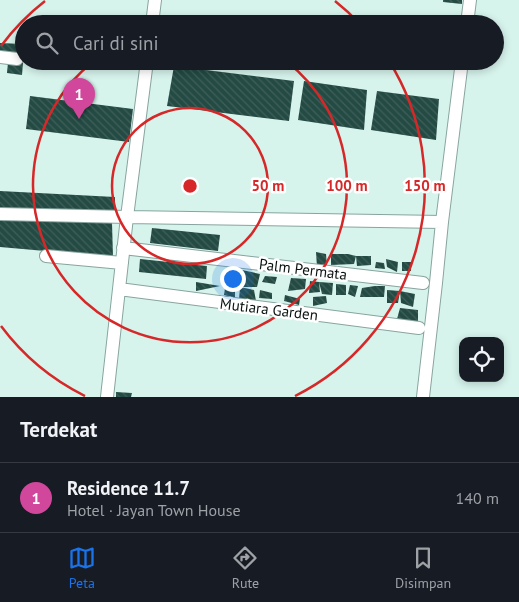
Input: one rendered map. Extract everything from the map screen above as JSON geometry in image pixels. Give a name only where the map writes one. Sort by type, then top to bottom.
[{"type":"street","points":[[153,15],[155,0]]},
{"type":"street","points":[[468,15],[470,0]]},
{"type":"street","points":[[0,58],[15,59]]},
{"type":"street","points":[[107,397],[123,248],[146,70]]},
{"type":"street","points":[[423,397],[461,70]]},
{"type":"street","points":[[0,214],[442,222]]},
{"type":"street","name":"Palm Permata","points":[[123,248],[423,283]]},
{"type":"street","points":[[46,256],[122,263]]},
{"type":"street","name":"Mutiara Garden","points":[[119,289],[419,328]]},
{"type":"building","points":[[443,0],[462,0],[462,4],[443,2]]},
{"type":"building","points":[[0,43],[15,44],[15,56],[0,55]]},
{"type":"building","points":[[8,62],[15,62],[15,70],[22,70],[22,75],[7,73]]},
{"type":"building","points":[[173,70],[206,70],[294,81],[289,121],[167,106]]},
{"type":"building","points":[[304,81],[367,90],[364,130],[298,120]]},
{"type":"building","points":[[377,91],[439,99],[436,140],[371,130]]},
{"type":"building","points":[[30,96],[133,109],[129,142],[26,129]]},
{"type":"building","points":[[0,191],[115,197],[115,214],[0,211]]},
{"type":"building","points":[[0,217],[112,223],[113,257],[0,247]]},
{"type":"building","points":[[152,228],[220,235],[218,251],[150,243]]},
{"type":"building","points":[[316,252],[326,254],[327,266],[317,267]]},
{"type":"building","points":[[331,254],[356,256],[354,264],[331,265]]},
{"type":"building","points":[[356,256],[371,256],[371,265],[357,266]]},
{"type":"building","points":[[140,259],[207,266],[206,279],[139,272]]},
{"type":"building","points":[[386,259],[398,262],[397,272],[387,267]]},
{"type":"building","points":[[376,262],[384,263],[385,269],[375,268]]},
{"type":"building","points":[[402,262],[411,262],[411,271],[402,271]]},
{"type":"building","points":[[242,270],[260,274],[257,287],[240,287]]},
{"type":"building","points":[[265,276],[277,277],[275,284],[262,282]]},
{"type":"building","points":[[291,278],[306,279],[305,289],[288,291]]},
{"type":"building","points":[[310,281],[319,282],[320,292],[309,293]]},
{"type":"building","points":[[196,282],[220,286],[196,291]]},
{"type":"building","points":[[319,282],[333,283],[332,295],[322,294]]},
{"type":"building","points":[[336,284],[346,285],[346,295],[336,295]]},
{"type":"building","points":[[350,285],[358,286],[355,297],[348,294]]},
{"type":"building","points":[[385,286],[384,297],[360,297],[362,288]]},
{"type":"building","points":[[235,287],[235,298],[224,295],[225,288]]},
{"type":"building","points":[[240,287],[254,290],[256,301],[239,300]]},
{"type":"building","points":[[260,290],[272,293],[272,299],[259,298]]},
{"type":"building","points":[[387,290],[400,291],[398,303],[387,303]]},
{"type":"building","points":[[400,291],[415,294],[413,307],[401,303]]},
{"type":"building","points":[[285,295],[300,299],[299,305],[284,301]]},
{"type":"building","points":[[326,296],[327,303],[313,306],[313,297]]},
{"type":"building","points":[[400,308],[418,310],[418,323],[397,319]]},
{"type":"building","points":[[116,392],[132,393],[131,397],[116,397]]},
{"type":"place","name":"Residence 11.7","points":[[79,119]]}]
